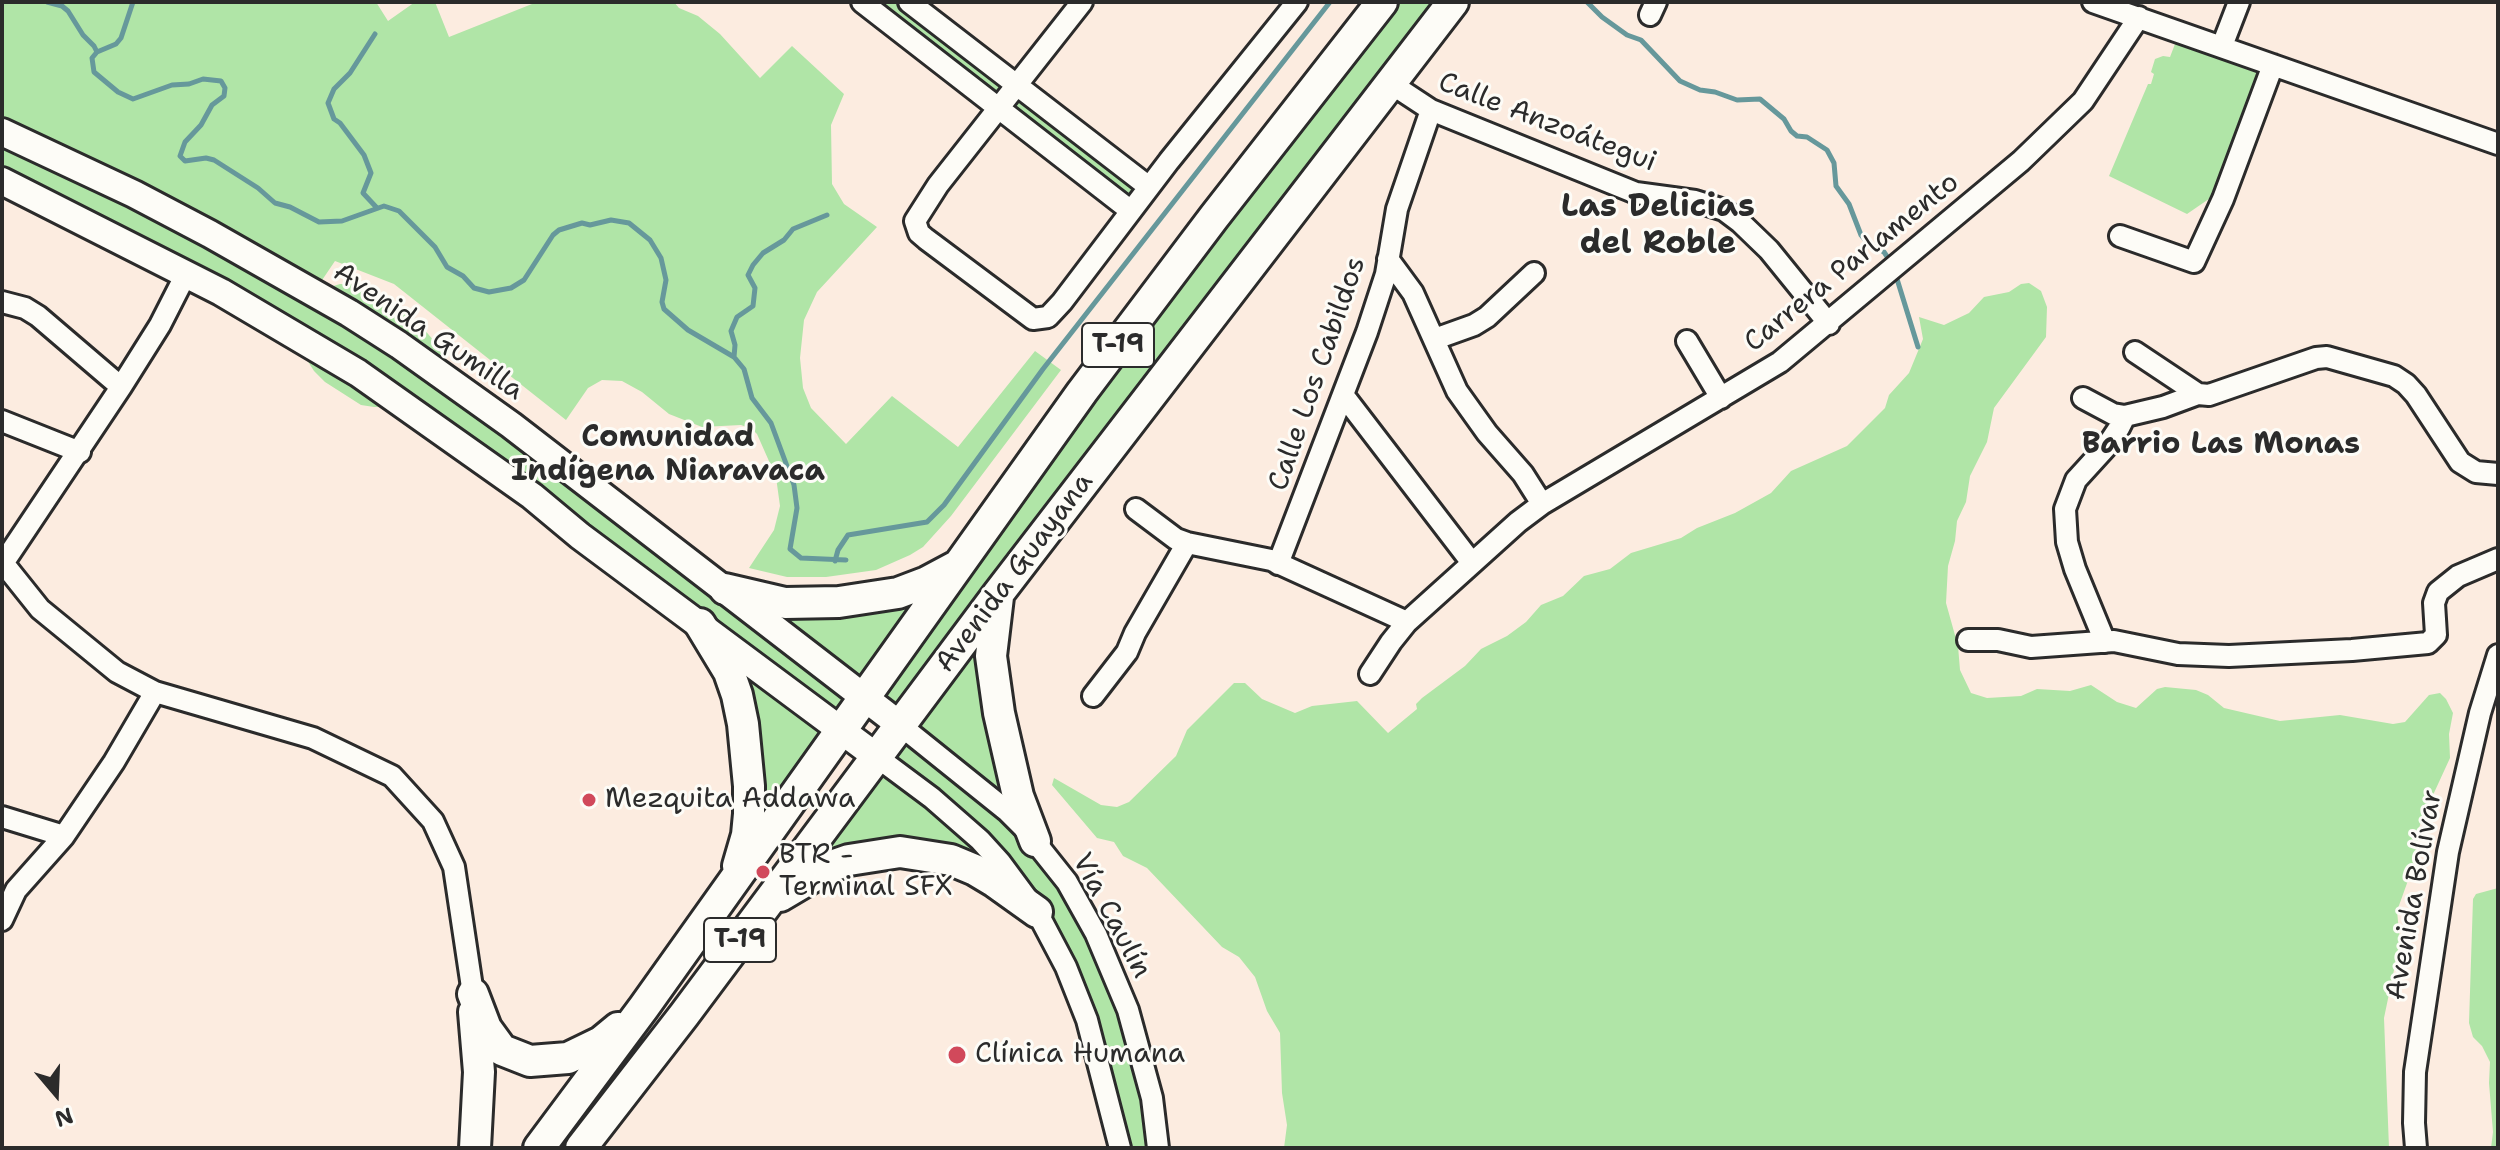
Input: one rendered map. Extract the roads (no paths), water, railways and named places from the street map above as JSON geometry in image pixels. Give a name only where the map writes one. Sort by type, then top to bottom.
[{"type":"highway","name":"Avenida Guayana","points":[[539,1148],[644,1007],[1092,380],[1223,205],[1382,2]]},
{"type":"highway","name":"Avenida Guayana","points":[[581,1148],[998,594],[1453,2]]},
{"type":"highway","points":[[725,589],[785,603],[812,605],[871,599],[912,588],[962,563]]},
{"type":"highway","points":[[998,594],[991,656],[999,713],[1011,771],[1035,841]]},
{"type":"highway","points":[[700,624],[729,672],[737,695],[747,759],[747,835],[731,886]]},
{"type":"highway","points":[[765,906],[829,867],[849,860],[900,852],[951,860],[975,870],[1037,912]]},
{"type":"highway","points":[[473,994],[486,1028],[502,1050],[530,1061],[568,1058],[601,1042],[644,1007]]},
{"type":"highway","points":[[473,994],[479,1072],[475,1148]]},
{"type":"main road","name":"Avenida Gumilla","points":[[2,132],[146,200],[361,321],[491,410],[900,725]]},
{"type":"main road","points":[[2,181],[186,274],[302,339],[413,411],[532,496],[580,536],[877,757]]},
{"type":"street","points":[[862,2],[1131,211]]},
{"type":"street","points":[[909,2],[1149,187]]},
{"type":"street","points":[[1082,2],[916,217],[916,227],[926,239],[1029,317],[1041,319],[1053,313],[1062,302],[1149,187],[1297,2]]},
{"type":"street","points":[[2093,2],[2498,144]]},
{"type":"street","points":[[2222,46],[2239,2]]},
{"type":"street","name":"Carrera Parlamento","points":[[1370,674],[1407,622],[1518,522],[1542,504],[1780,362],[1829,324],[2053,132],[2083,101],[2139,17]]},
{"type":"street","points":[[2120,236],[2194,262],[2223,199],[2273,65]]},
{"type":"street","name":"Calle Anzoátegui","points":[[1390,83],[1431,110],[1636,193],[1695,201],[1724,210],[1769,250],[1829,324]]},
{"type":"street","name":"Calle Los Cabildos","points":[[1278,564],[1382,290],[1397,209],[1431,110]]},
{"type":"street","points":[[1388,259],[1413,293],[1457,391],[1487,433],[1523,474],[1542,504]]},
{"type":"street","points":[[1435,339],[1487,317],[1534,273]]},
{"type":"street","points":[[186,274],[160,325],[80,452],[10,538],[3,565],[40,609],[117,672],[155,692],[313,738],[392,776],[433,821],[454,867],[473,994]]},
{"type":"street","points":[[2,302],[25,308],[38,316],[121,387]]},
{"type":"street","points":[[1687,341],[1721,398]]},
{"type":"street","points":[[2135,352],[2198,394]]},
{"type":"street","points":[[2083,398],[2113,414],[2125,416],[2198,394],[2209,395],[2316,358],[2327,357],[2394,376],[2406,384],[2460,462],[2476,472],[2498,474]]},
{"type":"street","points":[[1344,396],[1472,563]]},
{"type":"street","points":[[2105,642],[2071,555],[2064,523],[2065,509],[2076,480],[2107,446],[2125,416]]},
{"type":"street","points":[[2,421],[80,452]]},
{"type":"street","points":[[1136,509],[1167,533],[1187,543],[1242,553],[1278,564],[1407,622]]},
{"type":"street","points":[[1093,696],[1127,652],[1187,543]]},
{"type":"street","points":[[1968,640],[1998,640],[2031,647],[2114,641],[2178,654],[2229,656],[2428,643],[2436,635],[2434,603],[2438,592],[2473,567],[2498,559]]},
{"type":"street","name":"Avenida Bolívar","points":[[2416,1148],[2415,1072],[2448,852],[2480,713],[2498,655]]},
{"type":"street","points":[[2,920],[16,890],[64,836],[114,762],[155,692]]},
{"type":"street","name":"Vía Caulín","points":[[900,725],[1007,811],[1067,882],[1120,988],[1152,1098],[1158,1148]]},
{"type":"street","points":[[877,757],[932,798],[980,840],[1037,912],[1083,1007],[1120,1148]]},
{"type":"street","points":[[2,817],[64,836]]},
{"type":"waterway","points":[[47,2],[68,11],[97,52]]},
{"type":"waterway","points":[[133,2],[121,38],[92,58],[94,72],[118,92],[133,99],[172,85],[203,79],[221,81],[225,88],[224,96],[212,105],[201,125],[185,142],[180,156],[185,161],[214,160],[258,188],[275,203],[319,222],[342,221],[384,206],[399,211],[435,247],[447,267],[463,276],[474,288],[489,292],[511,288],[524,280],[559,230],[582,223],[590,225],[611,220],[629,223],[650,240],[661,258],[666,280],[662,302],[664,309],[688,330],[734,357],[744,369],[752,398],[771,423],[794,485],[797,508],[790,549],[801,558],[846,560]]},
{"type":"waterway","points":[[835,561],[848,535],[927,522],[944,505],[1043,369],[1330,2]]},
{"type":"waterway","points":[[1587,2],[1627,35],[1641,40],[1680,81],[1737,100],[1760,99],[1784,119],[1797,136],[1807,137],[1827,150],[1834,163],[1836,186],[1849,204],[1861,235],[1888,258]]},
{"type":"waterway","points":[[375,34],[350,73],[334,89],[328,103],[334,119],[364,155],[371,173],[363,193],[377,208]]},
{"type":"waterway","points":[[734,357],[731,331],[737,317],[753,306],[755,288],[748,275],[753,265],[793,229],[827,215]]},
{"type":"waterway","points":[[1897,279],[1918,347]]},
{"type":"place","name":"Mezquita Addawa","points":[[589,800]]},
{"type":"place","name":"BTR - Terminal SFX","points":[[763,872]]},
{"type":"place","name":"Clínica Humana","points":[[957,1055]]},
{"type":"district","name":"Las Delicias del Roble","points":[[1658,226]]},
{"type":"district","name":"Barrio Las Monas","points":[[2221,445]]},
{"type":"district","name":"Comunidad Indígena Niaravaca","points":[[668,455]]}]
